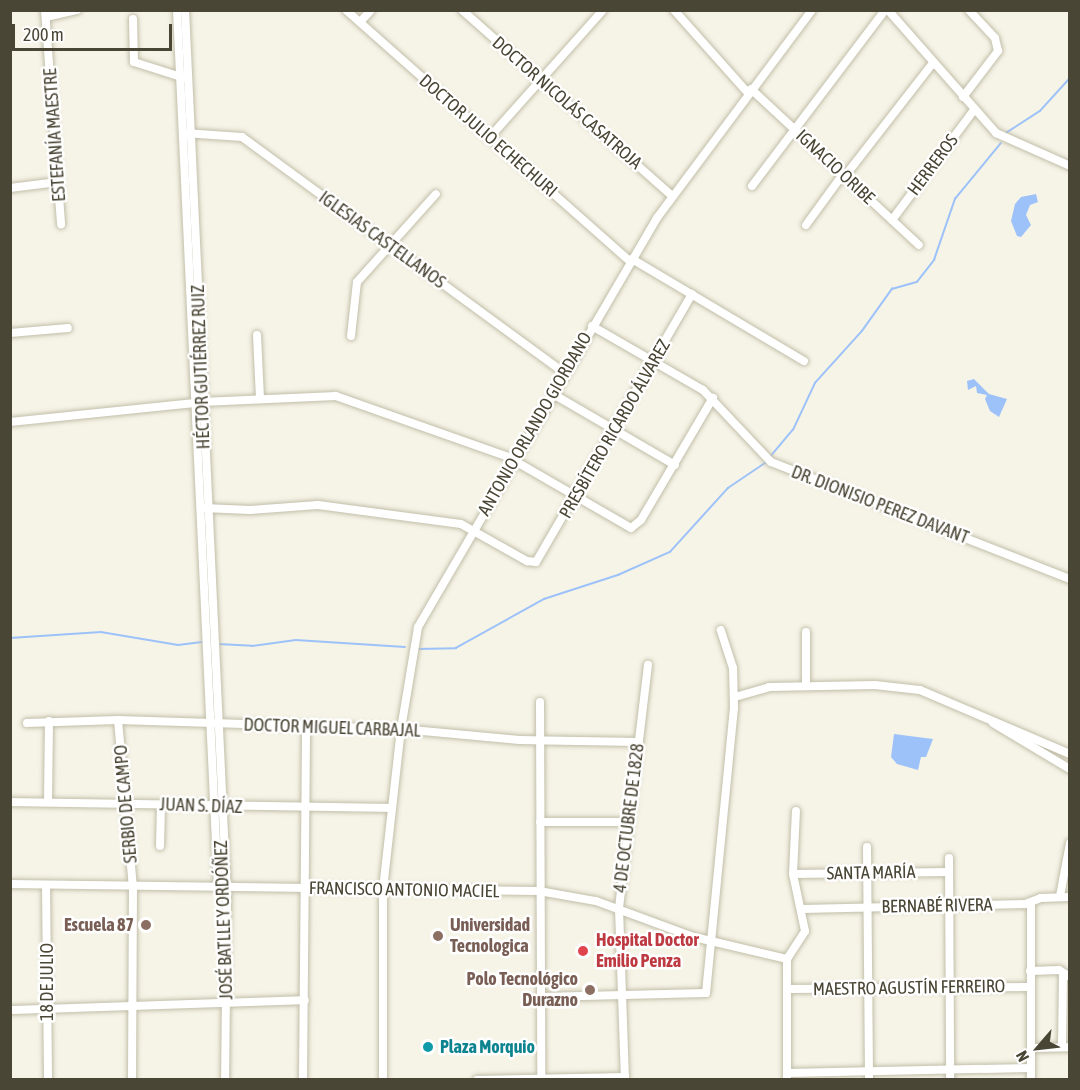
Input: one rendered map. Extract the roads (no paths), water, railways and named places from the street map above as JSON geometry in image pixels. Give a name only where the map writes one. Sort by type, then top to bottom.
[{"type":"street","points":[[46,14],[77,10]]},
{"type":"street","name":"HÉCTOR GUTIÉRREZ RUIZ","points":[[177,10],[202,402],[203,508]]},
{"type":"street","name":"HÉCTOR GUTIÉRREZ RUIZ","points":[[183,78],[184,10]]},
{"type":"street","name":"DOCTOR JULIO ECHECHURI","points":[[346,10],[489,138],[631,260],[804,361]]},
{"type":"street","points":[[360,22],[370,10]]},
{"type":"street","name":"DOCTOR NICOLÁS CASATROJA","points":[[462,10],[672,196]]},
{"type":"street","points":[[489,138],[603,10]]},
{"type":"street","name":"IGNACIO ORIBE","points":[[674,10],[750,91],[919,244]]},
{"type":"street","name":"ANTONIO ORLANDO GIORDANO","points":[[383,1080],[383,889],[416,634],[474,529],[631,260],[672,196],[812,10]]},
{"type":"street","points":[[752,186],[886,10],[996,133],[1070,166]]},
{"type":"street","points":[[963,97],[998,51],[995,38],[969,10]]},
{"type":"street","name":"ESTEFANÍA MAESTRE","points":[[46,14],[61,224]]},
{"type":"street","points":[[133,19],[134,62],[183,78]]},
{"type":"street","points":[[806,225],[933,63]]},
{"type":"street","name":"HERREROS","points":[[892,220],[974,110]]},
{"type":"street","name":"HÉCTOR GUTIÉRREZ RUIZ","points":[[186,133],[213,724]]},
{"type":"street","name":"IGLESIAS CASTELLANOS","points":[[186,133],[242,136],[565,373]]},
{"type":"street","points":[[10,188],[58,182]]},
{"type":"street","points":[[351,336],[354,288],[389,245],[436,194]]},
{"type":"street","name":"PRESBÍTERO RICARDO ÁLVAREZ","points":[[474,529],[526,561],[536,562],[692,294]]},
{"type":"street","name":"DR. DIONISIO PEREZ DAVANT","points":[[592,326],[713,398],[771,462],[1070,579]]},
{"type":"street","points":[[10,333],[68,328]]},
{"type":"street","points":[[257,335],[260,399]]},
{"type":"street","points":[[553,394],[675,465]]},
{"type":"street","points":[[10,422],[202,402],[342,398],[514,460],[634,528],[675,465],[713,398]]},
{"type":"street","points":[[203,508],[250,510],[318,506],[474,529]]},
{"type":"street","points":[[541,997],[706,993],[735,697],[732,669],[721,630]]},
{"type":"street","points":[[806,632],[806,686]]},
{"type":"street","name":"4 DE OCTUBRE DE 1828","points":[[625,1078],[625,996],[619,908],[648,665]]},
{"type":"street","points":[[735,697],[769,687],[920,690],[1070,754]]},
{"type":"street","points":[[540,702],[541,1079]]},
{"type":"street","points":[[985,716],[1012,737],[1070,769]]},
{"type":"street","name":"DOCTOR MIGUEL CARBAJAL","points":[[27,723],[118,720],[402,729],[541,740],[638,742]]},
{"type":"street","name":"SERBIO DE CAMPO","points":[[118,720],[128,803],[133,887],[132,1080]]},
{"type":"street","points":[[48,802],[50,722]]},
{"type":"street","name":"JOSÉ BATLLE Y ORDÓÑEZ","points":[[213,724],[220,807],[221,886]]},
{"type":"street","name":"JOSÉ BATLLE Y ORDÓÑEZ","points":[[213,724],[226,1001],[225,1080]]},
{"type":"street","points":[[303,1080],[306,727]]},
{"type":"street","name":"JUAN S. DÍAZ","points":[[10,802],[392,808]]},
{"type":"street","points":[[160,846],[161,805]]},
{"type":"street","points":[[796,811],[793,874],[805,931],[787,960],[787,1076],[950,1075],[1031,1068]]},
{"type":"street","points":[[540,822],[629,822]]},
{"type":"street","points":[[1065,897],[1070,843]]},
{"type":"street","points":[[867,847],[869,1075]]},
{"type":"street","points":[[949,858],[950,1075]]},
{"type":"street","name":"SANTA MARÍA","points":[[793,874],[949,872]]},
{"type":"street","name":"FRANCISCO ANTONIO MACIEL","points":[[10,884],[539,891],[619,908],[711,941],[787,960]]},
{"type":"street","name":"18 DE JULIO","points":[[46,885],[48,1080]]},
{"type":"street","name":"BERNABÉ RIVERA","points":[[802,909],[1031,904],[1041,898],[1065,897]]},
{"type":"street","points":[[1031,904],[1031,1080]]},
{"type":"street","points":[[1030,971],[1059,970],[1066,977],[1066,1047],[1031,1048]]},
{"type":"street","name":"MAESTRO AGUSTÍN FERREIRO","points":[[788,990],[1030,987]]},
{"type":"street","points":[[10,1010],[305,1000]]},
{"type":"street","points":[[477,1080],[625,1078]]},
{"type":"water","points":[[1036,194],[1038,202],[1030,205],[1026,215],[1031,225],[1021,237],[1017,236],[1011,221],[1015,204],[1021,197]]},
{"type":"water","points":[[974,379],[989,394],[1007,399],[999,417],[990,411],[985,399],[987,395],[977,393],[976,386],[968,390],[967,381]]},
{"type":"water","points":[[894,734],[933,739],[926,757],[921,757],[918,770],[897,764],[891,757]]},
{"type":"waterway","points":[[1006,133],[1040,111],[1070,78]]},
{"type":"waterway","points":[[770,457],[793,430],[815,383],[862,331],[892,289],[917,282],[934,260],[955,199],[1001,143]]},
{"type":"waterway","points":[[417,649],[456,648],[544,599],[618,575],[670,552],[728,488],[765,463]]},
{"type":"waterway","points":[[10,638],[101,632],[178,645],[204,642]]},
{"type":"waterway","points":[[218,644],[252,646],[296,640],[405,647]]},
{"type":"place","name":"Escuela 87","points":[[146,925]]},
{"type":"place","name":"Universidad Tecnologica","points":[[438,936]]},
{"type":"place","name":"Hospital Doctor Emilio Penza","points":[[583,951]]},
{"type":"place","name":"Polo Tecnológico Durazno","points":[[590,990]]},
{"type":"place","name":"Plaza Morquio","points":[[428,1047]]}]
